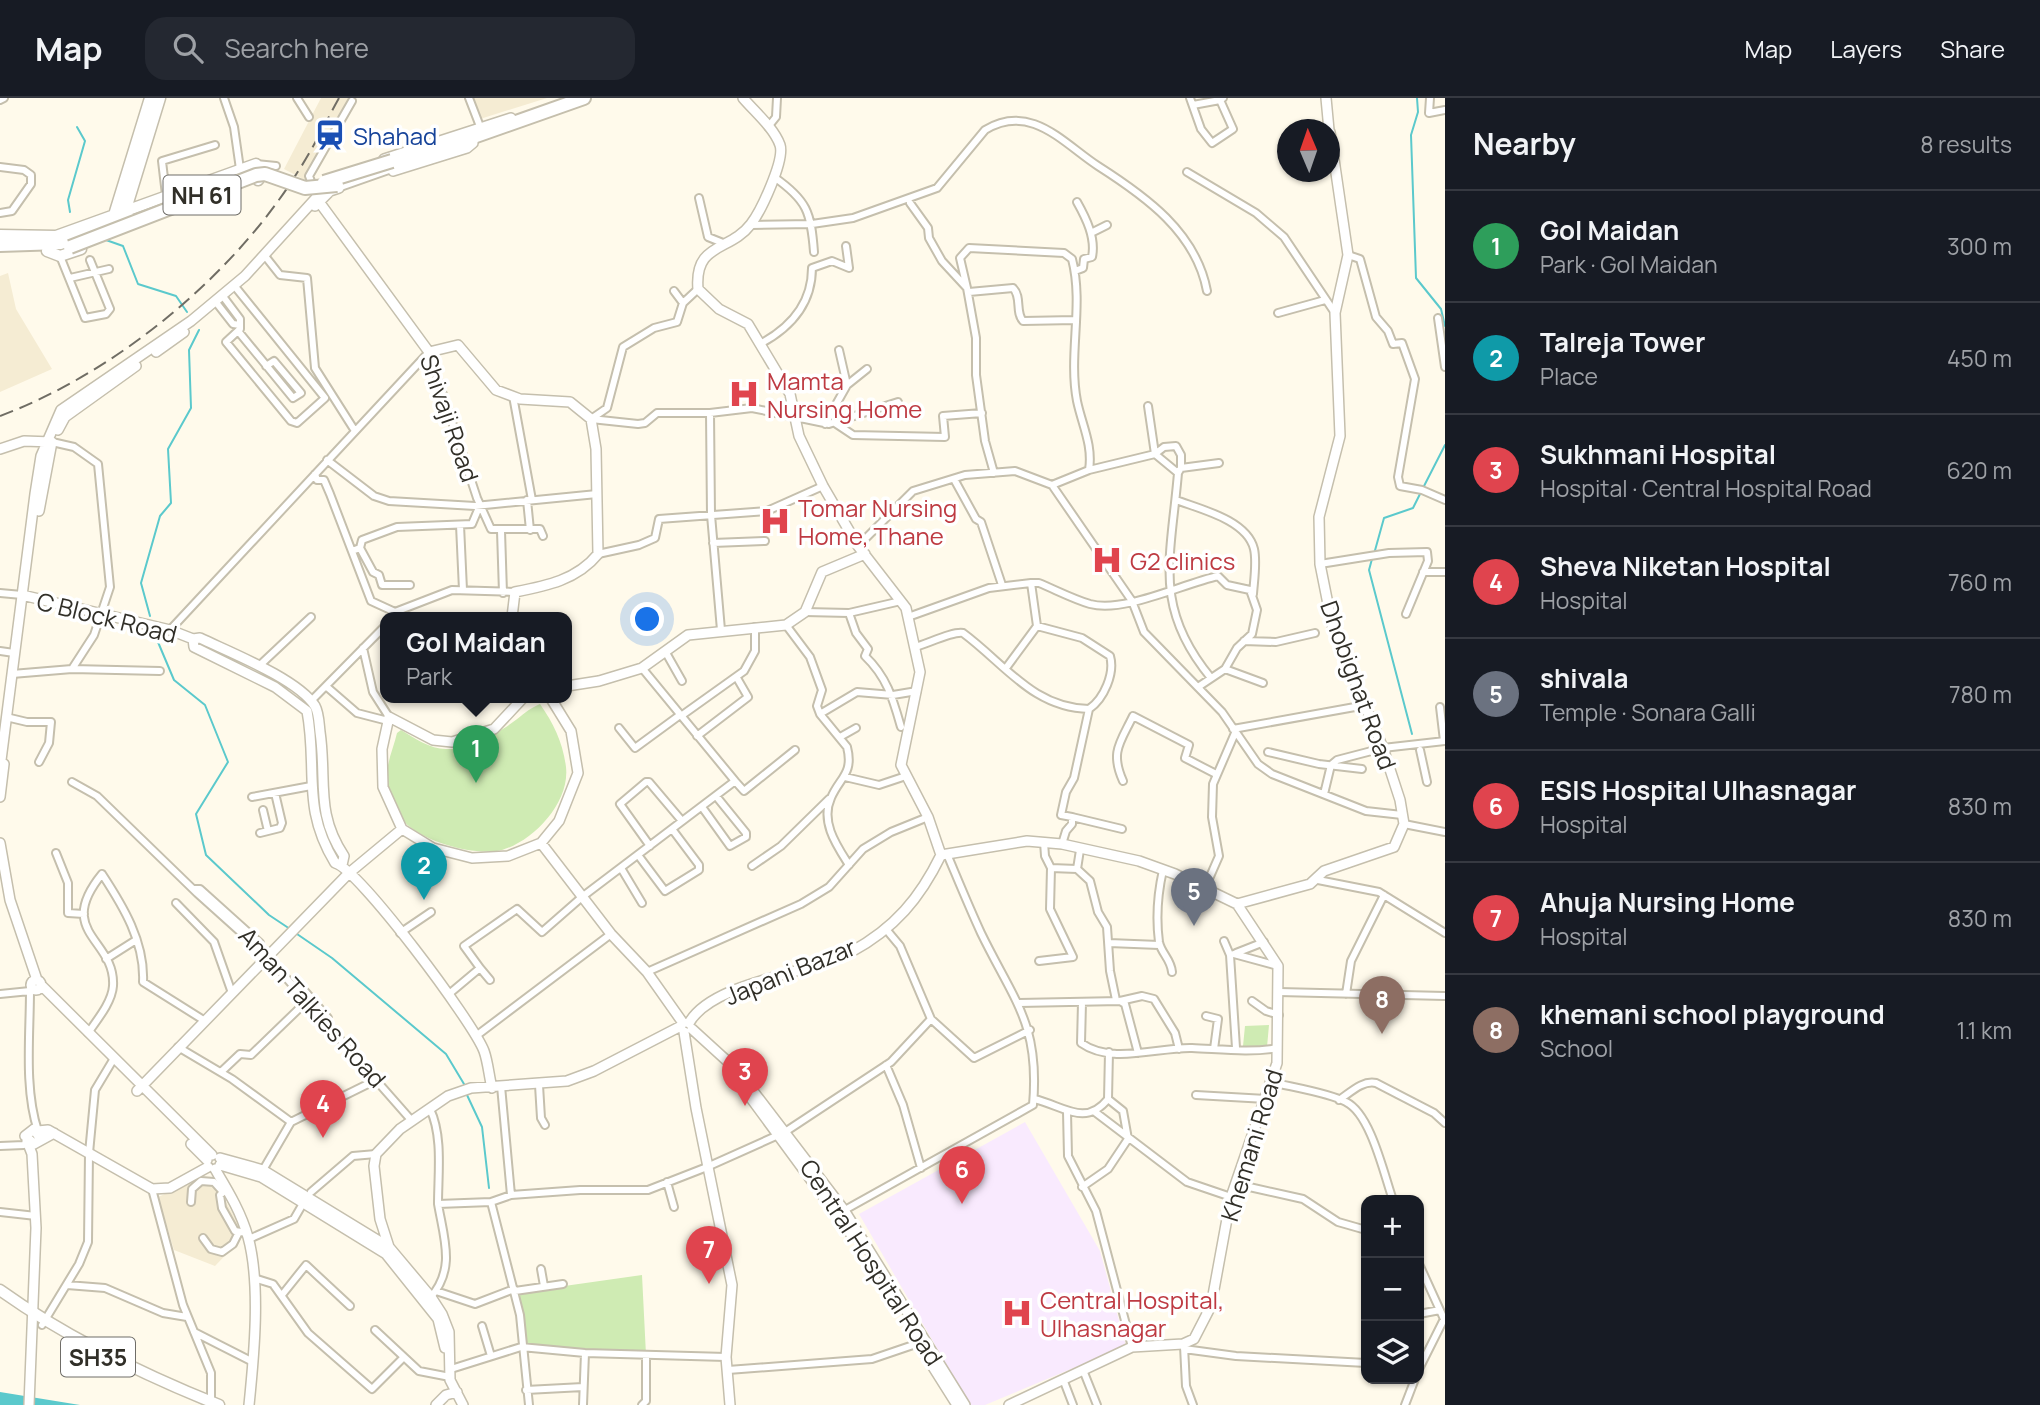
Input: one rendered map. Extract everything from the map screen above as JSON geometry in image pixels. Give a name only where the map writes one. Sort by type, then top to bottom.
[{"type":"highway","name":"NH 61","points":[[0,252],[57,250],[261,169],[320,184],[453,142],[511,118],[566,100],[584,98]]},
{"type":"highway","name":"NH 61","points":[[478,131],[566,100]]},
{"type":"highway","name":"NH 61","points":[[0,245],[57,250]]},
{"type":"main road","points":[[114,215],[150,98]]},
{"type":"main road","points":[[126,209],[160,98]]},
{"type":"main road","points":[[0,235],[56,236],[256,164],[261,176],[258,180],[104,239],[57,250]]},
{"type":"main road","name":"SH35","points":[[0,1290],[31,1315]]},
{"type":"main road","name":"SH35","points":[[0,1296],[116,1366],[211,1404]]},
{"type":"street","points":[[225,98],[234,127],[240,169]]},
{"type":"street","points":[[297,98],[309,117]]},
{"type":"street","points":[[220,300],[237,289],[318,200],[330,191],[467,148],[473,143],[478,131],[469,98]]},
{"type":"street","points":[[744,98],[768,127],[781,151],[774,177],[751,225],[704,257],[697,273],[698,289],[719,309],[748,324],[790,394],[799,436],[823,486],[861,550],[901,601],[908,617],[920,672],[901,765],[981,932],[1019,1003],[1030,1030],[1036,1072],[1033,1105],[841,1212]]},
{"type":"street","points":[[768,127],[776,117],[777,98]]},
{"type":"street","name":"Dhobighat Road","points":[[1326,98],[1328,119]]},
{"type":"street","points":[[1430,98],[1429,113],[1445,110]]},
{"type":"street","points":[[1222,99],[1233,129],[1212,143],[1201,129],[1192,102],[1222,99]]},
{"type":"street","points":[[318,200],[309,176],[352,100]]},
{"type":"street","points":[[751,225],[812,224],[868,214],[937,188],[985,131],[1002,122],[1034,125],[1058,133],[1097,165],[1147,198],[1195,253],[1207,291]]},
{"type":"street","points":[[318,200],[327,178],[478,131]]},
{"type":"street","points":[[164,196],[162,161],[215,145]]},
{"type":"street","points":[[256,164],[276,166]]},
{"type":"street","points":[[0,167],[24,170],[31,175],[30,184],[12,211],[0,213]]},
{"type":"street","points":[[160,169],[164,196]]},
{"type":"street","points":[[1187,172],[1268,222],[1295,251],[1335,313]]},
{"type":"street","points":[[774,177],[800,197],[812,224],[814,252]]},
{"type":"street","name":"Dhobighat Road","points":[[1337,182],[1348,255],[1335,313],[1340,436],[1319,517],[1320,564],[1333,629],[1383,748],[1403,819]]},
{"type":"street","points":[[699,198],[708,237],[723,243]]},
{"type":"street","name":"Shivaji Road","points":[[318,200],[429,352],[480,505],[491,530],[501,531]]},
{"type":"street","points":[[1075,271],[1083,268],[1084,259],[1093,254],[1091,233],[1077,202]]},
{"type":"street","points":[[910,203],[928,228],[929,238],[947,267],[968,290]]},
{"type":"street","points":[[1091,233],[1107,225]]},
{"type":"street","points":[[760,344],[789,326],[812,281],[812,268],[832,261],[849,268],[846,246]]},
{"type":"street","points":[[994,473],[988,460],[968,290],[960,258],[969,248],[1068,254],[1075,271],[1074,379],[1077,401],[1088,432],[1089,470]]},
{"type":"street","points":[[57,250],[85,318],[106,314],[110,309],[90,260]]},
{"type":"street","points":[[1348,255],[1360,259],[1376,317],[1388,331],[1393,344],[1402,343],[1413,369],[1415,389],[1398,477],[1400,486],[1423,490],[1445,500]]},
{"type":"street","points":[[0,797],[6,713],[14,674],[35,494],[61,410],[188,326],[266,258]]},
{"type":"street","points":[[266,258],[282,276],[307,278],[315,368],[355,431]]},
{"type":"street","points":[[70,278],[109,269]]},
{"type":"street","points":[[968,290],[1013,288],[1017,293],[1019,317],[1023,321],[1075,320]]},
{"type":"street","points":[[220,300],[240,319],[239,328],[226,342],[292,422],[297,423],[325,400],[237,289]]},
{"type":"street","points":[[591,419],[607,408],[623,347],[657,327],[677,322],[683,303],[698,289]]},
{"type":"street","points":[[674,291],[683,303]]},
{"type":"street","points":[[1278,313],[1325,300]]},
{"type":"street","points":[[1438,318],[1445,367]]},
{"type":"street","points":[[239,328],[266,366],[293,398],[301,393],[274,360],[266,366]]},
{"type":"street","points":[[170,630],[429,352],[458,345],[496,390],[513,396],[570,402],[591,419],[638,424],[645,423],[657,412],[710,413],[752,408],[825,424],[898,402]]},
{"type":"street","points":[[839,350],[847,385]]},
{"type":"street","points":[[825,424],[847,385],[867,369]]},
{"type":"street","points":[[278,381],[286,374]]},
{"type":"street","points":[[513,396],[529,500],[530,530]]},
{"type":"street","points":[[1148,406],[1155,454],[1180,471],[1219,463]]},
{"type":"street","points":[[710,413],[711,515],[721,630]]},
{"type":"street","points":[[835,423],[853,435],[945,437],[943,415],[982,414]]},
{"type":"street","points":[[398,612],[452,590],[503,593],[560,583],[592,562],[598,554],[596,449],[591,419]]},
{"type":"street","points":[[0,449],[24,441],[50,441],[74,447],[99,467],[111,572],[110,587],[94,635],[72,669]]},
{"type":"street","points":[[1052,485],[1089,470],[1155,454],[1164,447],[1176,446],[1181,454],[1169,589],[1181,633],[1211,678]]},
{"type":"street","points":[[327,460],[374,496],[389,501],[480,505],[597,494]]},
{"type":"street","points":[[572,685],[599,681],[642,668],[688,635],[786,625],[805,612],[822,572],[861,550],[913,491],[954,479],[1015,471],[1052,485],[1132,601],[1144,632],[1222,712],[1258,764],[1272,774],[1366,811],[1445,832]]},
{"type":"street","points":[[314,474],[317,480],[324,480],[371,601],[390,612]]},
{"type":"street","points":[[954,479],[976,519],[981,522],[1002,585]]},
{"type":"street","points":[[598,554],[639,545],[655,538],[659,519],[767,510],[823,486]]},
{"type":"street","points":[[1176,500],[1212,514],[1249,536],[1254,550],[1254,630],[1225,669],[1198,687]]},
{"type":"street","points":[[410,586],[385,587],[360,548],[362,540],[397,527],[475,522],[480,505]]},
{"type":"street","points":[[460,525],[463,590]]},
{"type":"street","points":[[503,593],[501,531],[540,529],[543,536]]},
{"type":"street","points":[[713,542],[765,541]]},
{"type":"street","points":[[352,551],[360,548]]},
{"type":"street","points":[[1320,564],[1427,552],[1428,561],[1406,614]]},
{"type":"street","points":[[362,576],[373,572]]},
{"type":"street","points":[[1423,572],[1445,572]]},
{"type":"street","points":[[908,617],[1002,585],[1031,583],[1040,583],[1090,604],[1132,601],[1218,576],[1227,585],[1254,594]]},
{"type":"street","points":[[1006,668],[1037,626],[1031,583]]},
{"type":"street","points":[[513,612],[515,592]]},
{"type":"street","points":[[0,593],[24,596]]},
{"type":"street","points":[[14,674],[14,653],[24,596]]},
{"type":"street","name":"C Block Road","points":[[24,596],[102,612],[193,639],[200,638],[270,671],[304,700]]},
{"type":"street","points":[[805,612],[849,612],[901,601]]},
{"type":"street","points":[[849,612],[856,633],[868,649],[865,656],[881,671],[892,695],[901,727]]},
{"type":"street","points":[[260,666],[311,617]]},
{"type":"street","points":[[752,866],[781,846],[831,797],[845,777],[849,755],[840,737],[820,714],[817,706],[822,690],[810,657],[786,625]]},
{"type":"street","points":[[1037,626],[1082,638],[1110,656],[1107,683],[1099,702],[1089,709],[1074,778],[1066,792],[1061,815],[1122,829]]},
{"type":"street","points":[[619,728],[635,748],[737,678],[752,661],[755,627]]},
{"type":"street","points":[[327,839],[322,777],[313,718],[304,700],[327,687],[380,631]]},
{"type":"street","points":[[915,647],[959,631],[1045,701],[1089,709]]},
{"type":"street","points":[[1244,641],[1276,642],[1315,633]]},
{"type":"street","name":"C Block Road","points":[[193,639],[194,647],[304,700]]},
{"type":"street","points":[[363,648],[373,692],[388,719],[382,749],[383,787],[402,829],[433,848],[472,858],[508,856],[541,843],[559,821],[578,773],[571,731],[554,703]]},
{"type":"street","points":[[0,651],[14,653]]},
{"type":"street","points":[[666,651],[682,681]]},
{"type":"street","points":[[642,668],[744,791],[795,750]]},
{"type":"street","points":[[14,674],[72,669],[160,671]]},
{"type":"street","points":[[1225,669],[1262,683]]},
{"type":"street","points":[[263,681],[270,671]]},
{"type":"street","points":[[697,736],[748,697],[737,678]]},
{"type":"street","points":[[327,687],[357,713],[388,719],[433,740],[452,742],[494,729],[518,703]]},
{"type":"street","points":[[820,714],[857,692],[892,695],[916,691]]},
{"type":"street","points":[[1234,731],[1366,705]]},
{"type":"street","points":[[1324,794],[1331,765],[1337,760],[1383,748],[1444,741],[1440,707]]},
{"type":"street","points":[[6,713],[51,722],[49,743],[39,762]]},
{"type":"street","points":[[1123,781],[1115,760],[1116,753],[1133,716],[1189,744],[1185,758],[1216,774]]},
{"type":"street","points":[[313,718],[313,815],[327,839],[344,856],[346,869],[449,994],[484,1051],[497,1087],[511,1195]]},
{"type":"street","points":[[840,737],[856,728]]},
{"type":"street","points":[[1205,888],[1219,856],[1212,817],[1216,774],[1234,731]]},
{"type":"street","points":[[1420,750],[1427,782]]},
{"type":"street","points":[[1268,752],[1362,769]]},
{"type":"street","points":[[845,777],[879,785],[906,776]]},
{"type":"street","points":[[252,797],[311,785],[322,777]]},
{"type":"street","points":[[490,980],[464,946],[517,909],[542,932],[582,897],[735,781]]},
{"type":"street","name":"Aman Talkies Road","points":[[72,782],[97,796],[269,955],[414,1120]]},
{"type":"street","points":[[650,845],[620,804],[646,782],[682,821]]},
{"type":"street","points":[[311,785],[322,790]]},
{"type":"street","points":[[263,810],[264,832],[280,828],[282,823],[275,793]]},
{"type":"street","points":[[702,807],[730,846],[740,842],[746,833],[716,796]]},
{"type":"street","points":[[831,797],[830,830],[849,865]]},
{"type":"street","points":[[647,972],[801,904],[829,887],[863,849],[891,832],[928,817]]},
{"type":"street","points":[[1062,844],[1066,831],[1072,824],[1072,817]]},
{"type":"street","points":[[1318,880],[1324,871],[1394,847],[1403,819]]},
{"type":"street","points":[[138,1088],[293,931],[346,869],[402,829]]},
{"type":"street","points":[[638,855],[665,891],[699,870],[699,865],[672,829]]},
{"type":"street","points":[[1039,961],[1073,957],[1050,909],[1051,868],[1045,856],[1044,842]]},
{"type":"street","points":[[0,843],[1,863],[35,986],[31,1138],[36,1272],[31,1315],[29,1405]]},
{"type":"street","name":"Central Hospital Road","points":[[541,843],[611,934],[647,972],[686,1028],[737,1070],[841,1212],[957,1405]]},
{"type":"street","points":[[944,854],[997,843],[1062,844],[1080,850],[1112,854],[1163,870],[1237,904],[1318,880],[1384,895],[1445,933]]},
{"type":"street","points":[[1077,869],[1080,850]]},
{"type":"street","points":[[56,853],[68,883],[68,913],[84,914]]},
{"type":"street","name":"Japani Bazar","points":[[376,1154],[414,1120],[448,1097],[471,1088],[567,1081],[686,1028],[698,1012],[745,986],[851,952],[910,907],[924,891],[944,854]]},
{"type":"street","points":[[621,868],[642,903]]},
{"type":"street","points":[[1051,868],[1077,869],[1090,881],[1098,912],[1107,927],[1110,971],[1118,1001]]},
{"type":"street","points":[[1163,870],[1159,887],[1159,945],[1170,958],[1172,972]]},
{"type":"street","points":[[88,1034],[113,988],[112,971],[92,939],[84,914],[88,891],[102,874],[122,907],[144,960],[143,982],[205,1021]]},
{"type":"street","points":[[1346,994],[1351,961],[1384,895]]},
{"type":"street","points":[[176,903],[214,942],[232,993]]},
{"type":"street","name":"Khemani Road","points":[[1184,1347],[1194,1339],[1211,1306],[1231,1196],[1266,1098],[1278,1048],[1278,966],[1237,904]]},
{"type":"street","points":[[400,933],[431,912]]},
{"type":"street","points":[[884,927],[900,946],[931,1019],[974,1058],[1030,1030]]},
{"type":"street","points":[[476,1036],[611,934]]},
{"type":"street","points":[[106,959],[136,940]]},
{"type":"street","points":[[1224,941],[1232,954],[1237,1048]]},
{"type":"street","points":[[1232,954],[1264,942]]},
{"type":"street","points":[[1109,943],[1159,945]]},
{"type":"street","points":[[1232,954],[1278,966]]},
{"type":"street","points":[[449,994],[480,968]]},
{"type":"street","points":[[35,986],[88,1034],[112,1062]]},
{"type":"street","points":[[0,994],[35,986]]},
{"type":"street","points":[[35,986],[214,1163],[244,1235],[252,1277],[253,1362],[249,1405]]},
{"type":"street","points":[[1279,992],[1445,996]]},
{"type":"street","points":[[1019,1003],[1118,1001],[1142,996],[1154,999],[1175,1033],[1180,1049]]},
{"type":"street","points":[[221,1072],[240,1054],[251,1055],[309,1000]]},
{"type":"street","points":[[1118,1001],[1125,1004],[1138,1053]]},
{"type":"street","points":[[1252,1001],[1266,1011],[1279,1015]]},
{"type":"street","points":[[1082,1003],[1081,1042],[1109,1052],[1278,1048]]},
{"type":"street","points":[[1206,1016],[1218,1019],[1235,1018]]},
{"type":"street","points":[[438,1204],[491,1202],[511,1195],[648,1189],[707,1167],[782,1133],[886,1065],[931,1019]]},
{"type":"street","points":[[1214,1049],[1218,1019]]},
{"type":"street","points":[[686,1028],[707,1167],[732,1285],[726,1357],[730,1405]]},
{"type":"street","points":[[178,1047],[221,1072],[291,1122]]},
{"type":"street","points":[[1034,1099],[1078,1115],[1095,1112],[1108,1099],[1109,1052]]},
{"type":"street","points":[[44,1323],[88,1242],[89,1153],[95,1090],[112,1062]]},
{"type":"street","points":[[886,1065],[903,1105],[920,1168]]},
{"type":"street","points":[[263,1170],[291,1122],[377,1080]]},
{"type":"street","points":[[1271,1082],[1339,1100],[1357,1111],[1367,1126],[1391,1195]]},
{"type":"street","points":[[1339,1100],[1360,1085],[1376,1083],[1434,1113],[1445,1123]]},
{"type":"street","points":[[539,1085],[541,1118],[545,1125]]},
{"type":"street","points":[[1196,1095],[1266,1098]]},
{"type":"street","points":[[1082,1186],[1108,1169],[1128,1139],[1123,1111],[1108,1099]]},
{"type":"street","points":[[430,1109],[434,1118],[438,1153],[438,1204],[448,1266],[443,1281],[431,1296]]},
{"type":"street","points":[[1067,1112],[1068,1156],[1096,1212],[1132,1347]]},
{"type":"street","points":[[1095,1112],[1195,1186],[1231,1196]]},
{"type":"street","points":[[0,1146],[54,1133],[152,1189],[170,1188],[214,1163],[263,1170],[387,1251],[431,1296],[449,1332],[450,1376],[446,1395]]},
{"type":"street","points":[[203,1238],[211,1249],[222,1252],[244,1235],[294,1219],[307,1197],[322,1182],[353,1156],[363,1153],[376,1154],[374,1166],[380,1219],[387,1251]]},
{"type":"street","points":[[214,1163],[261,1177],[307,1197]]},
{"type":"street","points":[[191,1202],[192,1189],[201,1181],[214,1182],[225,1191]]},
{"type":"street","points":[[667,1182],[674,1207]]},
{"type":"street","points":[[1236,1184],[1303,1199],[1338,1222],[1361,1229]]},
{"type":"street","points":[[152,1189],[187,1317],[211,1373],[211,1404]]},
{"type":"street","points":[[491,1202],[514,1290],[529,1405]]},
{"type":"street","points":[[0,1212],[36,1216]]},
{"type":"street","points":[[282,1295],[306,1265],[350,1306]]},
{"type":"street","points":[[541,1269],[544,1286]]},
{"type":"street","points":[[1424,1275],[1444,1323],[1424,1360]]},
{"type":"street","points":[[252,1277],[273,1284],[308,1333],[372,1389],[403,1358]]},
{"type":"street","points":[[431,1296],[475,1304],[514,1290],[563,1284]]},
{"type":"street","points":[[67,1285],[104,1288],[163,1313],[187,1317]]},
{"type":"street","points":[[1424,1313],[1440,1310]]},
{"type":"street","points":[[482,1326],[491,1356]]},
{"type":"street","points":[[375,1330],[419,1371],[450,1376],[491,1356],[521,1347],[585,1353],[726,1357]]},
{"type":"street","points":[[194,1332],[253,1362]]},
{"type":"street","points":[[728,1370],[872,1359],[920,1342]]},
{"type":"street","name":"Central Hospital Road","points":[[920,1342],[965,1405]]},
{"type":"street","points":[[1009,1405],[1132,1347],[1184,1347],[1236,1356],[1361,1363]]},
{"type":"street","points":[[1184,1347],[1186,1386],[1193,1405]]},
{"type":"street","points":[[583,1405],[585,1353]]},
{"type":"street","points":[[642,1405],[646,1401],[646,1355]]},
{"type":"street","points":[[1083,1370],[1097,1405]]},
{"type":"street","points":[[450,1376],[463,1405]]},
{"type":"street","points":[[1063,1379],[1073,1405]]},
{"type":"street","points":[[1405,1405],[1413,1384]]},
{"type":"street","points":[[526,1390],[583,1387]]},
{"type":"street","points":[[436,1405],[446,1395],[457,1392]]},
{"type":"shaded area","points":[[321,98],[355,98],[311,180],[305,180],[284,169]]},
{"type":"shaded area","points":[[473,98],[547,98],[480,119]]},
{"type":"shaded area","points":[[8,273],[16,309],[52,369],[0,392],[0,276]]},
{"type":"shaded area","name":"Central Hospital, Ulhasnagar","points":[[1025,1122],[1100,1251],[1126,1346],[985,1405],[970,1405],[859,1214]]},
{"type":"shaded area","points":[[204,1177],[214,1179],[239,1226],[240,1240],[215,1266],[174,1250],[158,1197]]},
{"type":"green space","points":[[540,704],[554,726],[560,742],[565,758],[566,781],[556,807],[537,829],[502,850],[480,851],[454,847],[430,839],[405,823],[394,804],[387,782],[388,765],[397,733],[401,730],[434,747],[454,749],[499,731]]},
{"type":"green space","points":[[1269,1025],[1267,1047],[1243,1046],[1245,1026]]},
{"type":"green space","points":[[642,1275],[646,1355],[521,1347],[515,1293]]},
{"type":"water","points":[[0,1392],[80,1405],[0,1405]]},
{"type":"waterway","points":[[1417,98],[1418,112],[1411,135],[1416,278],[1441,309],[1445,326]]},
{"type":"waterway","points":[[70,212],[68,200],[85,141],[77,127]]},
{"type":"waterway","points":[[106,240],[123,246],[138,284],[176,296],[187,312]]},
{"type":"waterway","points":[[150,616],[141,583],[160,516],[171,503],[168,449],[191,408],[189,350],[199,330]]},
{"type":"waterway","points":[[1423,488],[1445,445]]},
{"type":"waterway","points":[[1374,554],[1384,518],[1413,508],[1421,492]]},
{"type":"waterway","points":[[1372,559],[1369,570],[1412,734]]},
{"type":"waterway","points":[[155,635],[174,680],[205,705],[228,762],[196,814],[206,855],[269,915],[290,929]]},
{"type":"waterway","points":[[297,934],[332,958],[446,1054],[464,1084]]},
{"type":"waterway","points":[[467,1095],[482,1127],[489,1188]]},
{"type":"railway","points":[[0,416],[86,375],[127,348],[205,284],[270,212],[303,164],[339,98]]},
{"type":"place","name":"Shahad","points":[[330,135]]},
{"type":"place","name":"Mamta Nursing Home","points":[[744,394]]},
{"type":"place","name":"Tomar Nursing Home, Thane","points":[[775,521]]},
{"type":"place","name":"G2 clinics","points":[[1107,560]]},
{"type":"place","name":"Gol Maidan","points":[[476,783]]},
{"type":"place","name":"Talreja Tower","points":[[424,900]]},
{"type":"place","name":"shivala","points":[[1194,926]]},
{"type":"place","name":"khemani school playground","points":[[1382,1034]]},
{"type":"place","name":"Sukhmani Hospital","points":[[745,1106]]},
{"type":"place","name":"Sheva Niketan Hospital","points":[[323,1138]]},
{"type":"place","name":"ESIS Hospital Ulhasnagar","points":[[962,1204]]},
{"type":"place","name":"Ahuja Nursing Home","points":[[709,1284]]},
{"type":"place","name":"Central Hospital, Ulhasnagar","points":[[1017,1313]]}]
